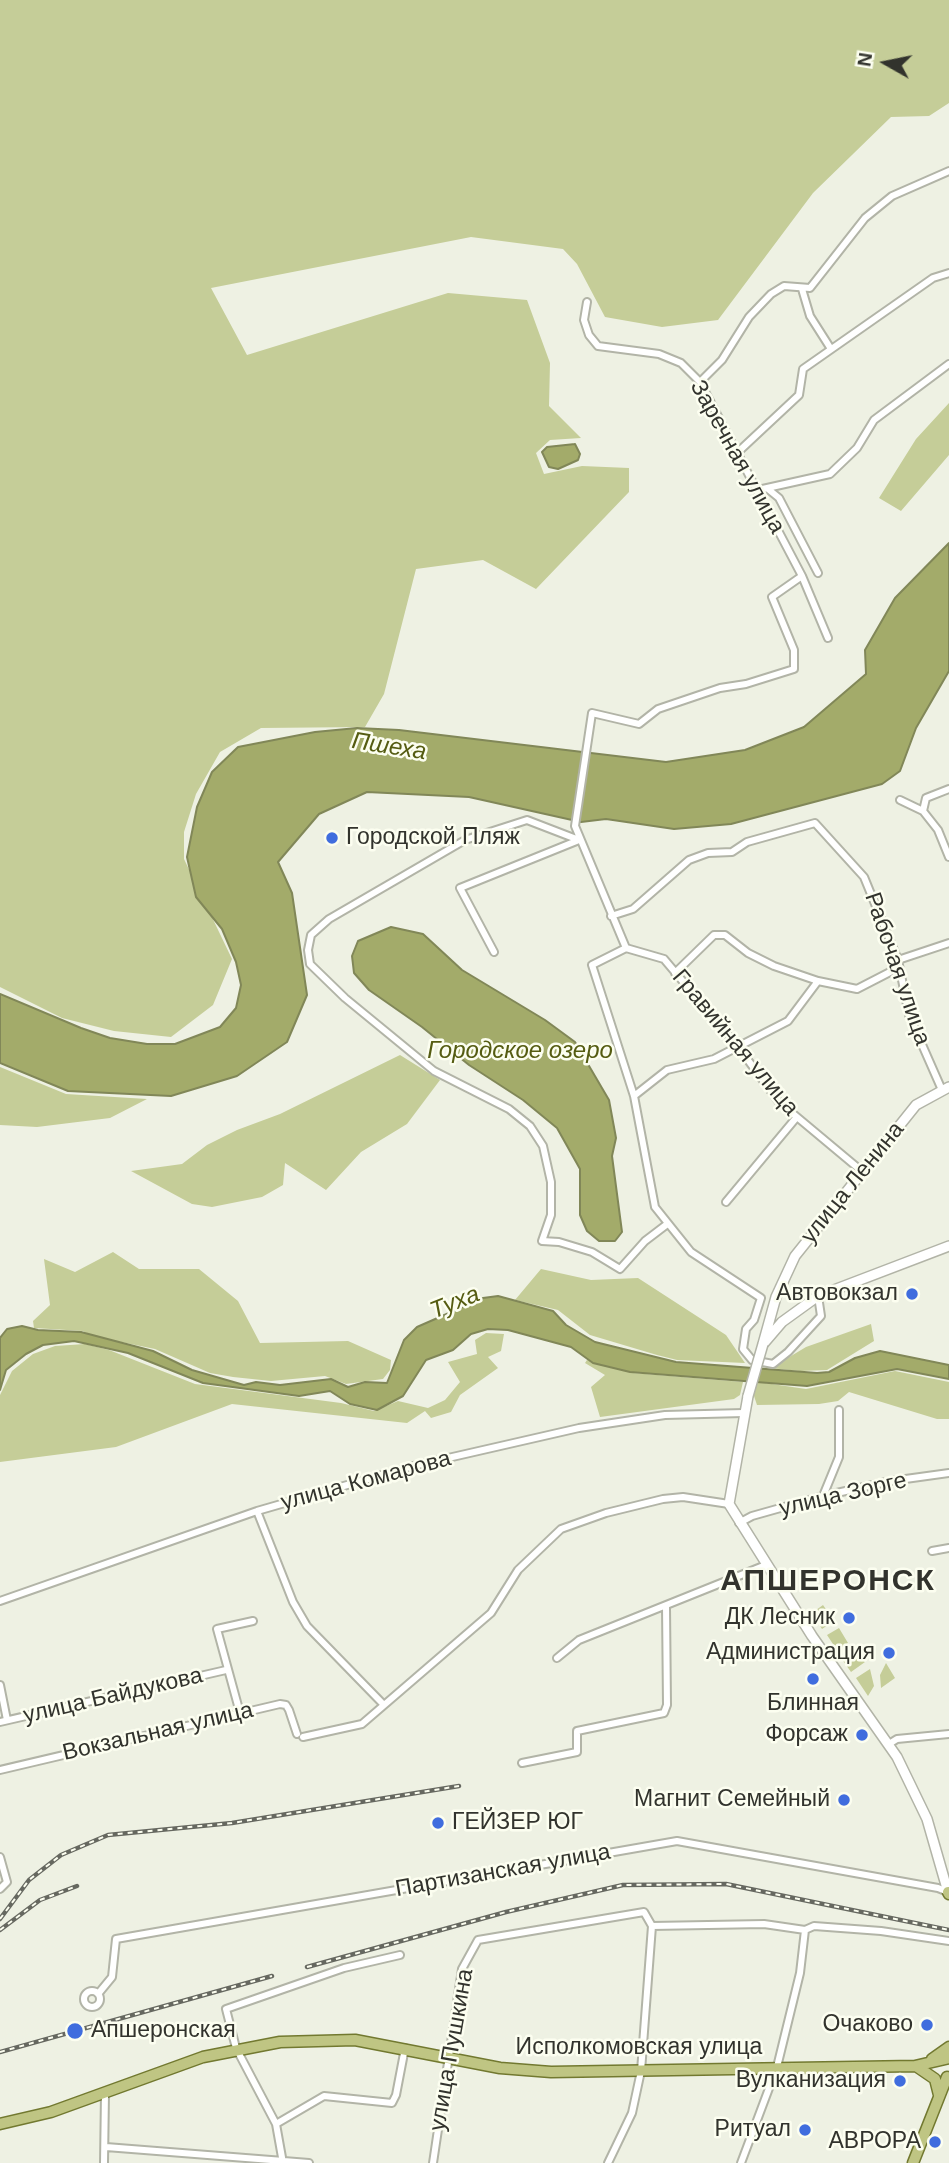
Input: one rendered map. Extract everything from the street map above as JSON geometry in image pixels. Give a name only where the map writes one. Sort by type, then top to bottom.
[{"type":"main road","name":"улица Ленина","points":[[729,1503],[748,1395],[776,1297],[795,1256],[916,1105],[945,1088]]},
{"type":"main road","points":[[763,1344],[795,1312],[818,1296],[949,1247]]},
{"type":"main road","points":[[776,1297],[781,1310],[795,1312]]},
{"type":"main road","points":[[729,1503],[766,1565],[889,1744],[927,1819],[949,1893]]},
{"type":"main road","name":"Исполкомовская улица","points":[[0,2124],[51,2112],[236,2048],[280,2042],[355,2040],[449,2056],[500,2068],[551,2072],[915,2066],[949,2059]]},
{"type":"main road","points":[[915,2066],[935,2058],[949,2048]]},
{"type":"main road","points":[[913,2163],[934,2113],[945,2096],[945,2066],[949,2059]]},
{"type":"main road","points":[[915,2066],[935,2079],[945,2096]]},
{"type":"main road","name":"Исполкомовская улица","points":[[915,2066],[947,2077]]},
{"type":"street","points":[[700,382],[722,360],[749,317],[771,294],[784,286],[810,288],[865,218],[892,196],[949,171]]},
{"type":"street","points":[[738,452],[799,395],[803,369],[933,278],[949,273]]},
{"type":"street","points":[[802,289],[810,316],[831,349]]},
{"type":"street","name":"Заречная улица","points":[[587,302],[584,320],[589,335],[598,346],[659,354],[681,363],[700,382],[802,576],[828,638]]},
{"type":"street","points":[[758,491],[830,474],[857,448],[874,420],[949,364]]},
{"type":"street","points":[[767,488],[779,498],[818,573]]},
{"type":"street","points":[[802,576],[772,597],[794,650],[794,668],[747,684],[720,688],[658,709],[639,724],[592,713],[575,826],[626,948],[592,965],[634,1096],[655,1207],[691,1252],[761,1298],[754,1320],[746,1329],[743,1349],[752,1360],[773,1364],[788,1352],[821,1316],[818,1296]]},
{"type":"street","points":[[923,811],[926,798],[949,789]]},
{"type":"street","points":[[900,800],[923,811],[938,830],[949,857]]},
{"type":"street","points":[[579,840],[527,820],[466,840],[329,919],[311,935],[308,950],[310,964],[345,998],[434,1071],[509,1109],[530,1126],[543,1146],[551,1182],[551,1215],[542,1241],[559,1241],[592,1252],[620,1269],[645,1241],[666,1224]]},
{"type":"street","name":"Рабочая улица","points":[[611,916],[633,909],[689,860],[708,853],[732,852],[747,842],[815,823],[864,877],[898,960],[909,1015],[945,1088]]},
{"type":"street","points":[[494,952],[460,888],[579,840]]},
{"type":"street","points":[[675,973],[714,935],[725,935],[748,953],[775,966],[818,981],[857,989],[890,972],[898,960],[949,943]]},
{"type":"street","name":"Гравийная улица","points":[[626,948],[664,959],[739,1048],[779,1102],[863,1173]]},
{"type":"street","points":[[634,1096],[667,1070],[714,1059],[788,1021],[818,981]]},
{"type":"street","points":[[726,1202],[796,1118]]},
{"type":"street","points":[[823,1496],[839,1457],[839,1409]]},
{"type":"street","name":"улица Комарова","points":[[0,1601],[257,1511],[414,1466],[579,1428],[664,1415],[744,1413]]},
{"type":"street","name":"улица Зорге","points":[[739,1523],[823,1496],[891,1481],[949,1474]]},
{"type":"street","name":"Вокзальная улица","points":[[0,1770],[240,1713],[286,1705],[300,1735],[362,1724],[382,1703],[491,1613],[518,1570],[561,1529],[606,1513],[663,1499],[683,1497],[729,1503]]},
{"type":"street","points":[[257,1511],[293,1602],[307,1626],[382,1703]]},
{"type":"street","points":[[932,1551],[949,1548]]},
{"type":"street","points":[[557,1658],[579,1640],[766,1565]]},
{"type":"street","points":[[522,1763],[577,1752],[577,1731],[664,1713],[667,1705],[666,1606]]},
{"type":"street","points":[[240,1713],[226,1670],[217,1629],[253,1621]]},
{"type":"street","name":"улица Байдукова","points":[[3,1721],[226,1670]]},
{"type":"street","points":[[0,1685],[3,1721]]},
{"type":"street","points":[[889,1744],[897,1739],[949,1734]]},
{"type":"street","name":"Партизанская улица","points":[[98,1994],[112,1977],[116,1939],[677,1841],[938,1888],[949,1893]]},
{"type":"street","points":[[0,1861],[7,1882],[0,1889]]},
{"type":"street","name":"улица Пушкина","points":[[433,2163],[462,1969],[478,1940],[645,1912],[652,1926]]},
{"type":"street","points":[[608,2163],[632,2113],[641,2071],[652,1926],[764,1924],[805,1930],[814,1926],[949,1941]]},
{"type":"street","points":[[741,2163],[776,2067],[800,1973],[805,1930]]},
{"type":"street","points":[[284,2161],[276,2124],[236,2048],[226,2009],[344,1968],[400,1955]]},
{"type":"street","points":[[276,2124],[324,2096],[392,2103],[397,2095],[405,2048]]},
{"type":"street","points":[[104,2163],[105,2093]]},
{"type":"street","points":[[106,2147],[309,2163]]},
{"type":"shaded area","points":[[0,0],[949,0],[949,103],[929,116],[891,117],[813,193],[718,320],[662,327],[605,317],[577,264],[563,249],[471,237],[211,288],[247,355],[448,293],[527,300],[550,363],[549,406],[581,438],[550,440],[536,453],[544,474],[582,466],[629,468],[629,492],[536,589],[483,560],[416,569],[384,694],[365,727],[261,728],[220,752],[196,794],[184,832],[184,859],[232,959],[213,1005],[171,1037],[114,1031],[62,1018],[0,987]]},
{"type":"shaded area","points":[[949,403],[949,455],[901,511],[879,498],[916,439]]},
{"type":"shaded area","points":[[400,1055],[440,1080],[407,1124],[361,1152],[326,1190],[285,1163],[283,1185],[262,1197],[212,1207],[192,1204],[131,1171],[182,1164],[207,1145],[237,1130],[280,1114]]},
{"type":"shaded area","points":[[0,1067],[66,1094],[147,1099],[110,1118],[37,1127],[0,1125]]},
{"type":"shaded area","points":[[113,1252],[139,1269],[199,1269],[238,1301],[260,1343],[348,1341],[391,1360],[390,1370],[383,1379],[346,1384],[325,1376],[271,1381],[233,1377],[210,1373],[155,1349],[92,1336],[83,1331],[34,1328],[33,1321],[50,1305],[44,1259],[75,1272]]},
{"type":"shaded area","points":[[541,1269],[591,1280],[638,1278],[726,1335],[745,1363],[677,1360],[657,1355],[590,1335],[558,1310],[515,1300]]},
{"type":"shaded area","points":[[871,1324],[874,1341],[827,1370],[800,1371],[760,1367],[776,1365],[806,1347]]},
{"type":"shaded area","points":[[486,1333],[504,1334],[501,1351],[488,1357],[498,1368],[460,1395],[451,1412],[431,1418],[425,1411],[407,1423],[232,1404],[116,1447],[0,1462],[0,1395],[12,1371],[33,1354],[55,1346],[85,1344],[109,1350],[195,1384],[341,1403],[374,1411],[398,1401],[428,1408],[445,1400],[460,1382],[448,1362],[477,1354],[475,1340]]},
{"type":"shaded area","points":[[587,1360],[633,1373],[743,1382],[740,1395],[734,1399],[600,1417],[591,1387],[605,1375],[585,1363]]},
{"type":"shaded area","points":[[895,1371],[949,1382],[949,1419],[937,1419],[849,1392],[838,1401],[819,1404],[757,1405],[753,1390],[758,1382],[806,1389]]},
{"type":"shaded area","points":[[823,1605],[834,1621],[822,1629],[812,1613]]},
{"type":"shaded area","points":[[839,1628],[848,1643],[837,1650],[827,1635]]},
{"type":"shaded area","points":[[855,1655],[865,1662],[851,1672],[841,1658]]},
{"type":"shaded area","points":[[886,1663],[895,1678],[881,1688],[880,1675]]},
{"type":"shaded area","points":[[870,1669],[874,1686],[868,1696],[856,1678]]},
{"type":"water","points":[[575,444],[580,454],[578,460],[558,469],[549,467],[542,452],[547,447]]},
{"type":"water","name":"Пшеха","points":[[949,543],[949,671],[916,728],[900,771],[882,784],[731,824],[674,829],[606,819],[581,822],[469,797],[367,792],[319,814],[278,862],[292,893],[307,995],[287,1042],[237,1076],[171,1096],[68,1091],[0,1063],[0,994],[110,1038],[147,1044],[175,1044],[220,1027],[236,1008],[241,985],[236,962],[222,929],[196,897],[187,857],[197,807],[212,772],[238,747],[315,732],[357,728],[399,730],[666,762],[745,750],[804,727],[866,674],[865,650],[895,598]]},
{"type":"water","name":"Городское озеро","points":[[391,927],[423,934],[462,970],[545,1020],[575,1042],[609,1100],[616,1138],[612,1156],[622,1232],[615,1241],[599,1241],[587,1231],[580,1215],[580,1169],[557,1128],[523,1100],[469,1065],[422,1027],[369,990],[354,973],[352,956],[358,941]]},
{"type":"water","points":[[498,1296],[553,1311],[566,1325],[595,1342],[676,1362],[817,1373],[829,1372],[855,1358],[880,1351],[949,1365],[949,1379],[897,1369],[807,1386],[630,1372],[593,1363],[571,1347],[508,1330],[488,1329],[471,1334],[453,1350],[426,1360],[403,1396],[377,1410],[350,1404],[330,1391],[299,1396],[203,1383],[128,1353],[74,1341],[43,1345],[26,1354],[6,1370],[0,1390],[0,1338],[7,1329],[22,1326],[38,1330],[81,1332],[153,1351],[192,1370],[244,1385],[256,1382],[280,1385],[331,1379],[348,1387],[365,1382],[387,1383],[404,1340],[417,1327],[483,1298]]},
{"type":"railway","points":[[0,1919],[29,1880],[61,1855],[108,1835],[232,1823],[459,1786]]},
{"type":"railway","points":[[307,1967],[506,1912],[623,1885],[726,1884],[949,1930]]},
{"type":"railway","points":[[0,1930],[40,1900],[77,1886]]},
{"type":"railway","points":[[0,2052],[272,1976]]},
{"type":"place","name":"Городской Пляж","points":[[332,838]]},
{"type":"place","name":"Автовокзал","points":[[912,1294]]},
{"type":"place","name":"ДК Лесник","points":[[849,1618]]},
{"type":"place","name":"Администрация","points":[[889,1653]]},
{"type":"place","name":"Блинная","points":[[813,1679]]},
{"type":"place","name":"Форсаж","points":[[862,1735]]},
{"type":"place","name":"Магнит Семейный","points":[[844,1800]]},
{"type":"place","name":"ГЕЙЗЕР ЮГ","points":[[438,1823]]},
{"type":"place","name":"Очаково","points":[[927,2025]]},
{"type":"place","name":"Апшеронская","points":[[75,2031]]},
{"type":"place","name":"Вулканизация","points":[[900,2081]]},
{"type":"place","name":"Ритуал","points":[[805,2130]]},
{"type":"place","name":"АВРОРА","points":[[935,2142]]},
{"type":"district","name":"АПШЕРОНСК","points":[[828,1582]]},
{"type":"water label","name":"Туха","points":[[455,1303]]}]
